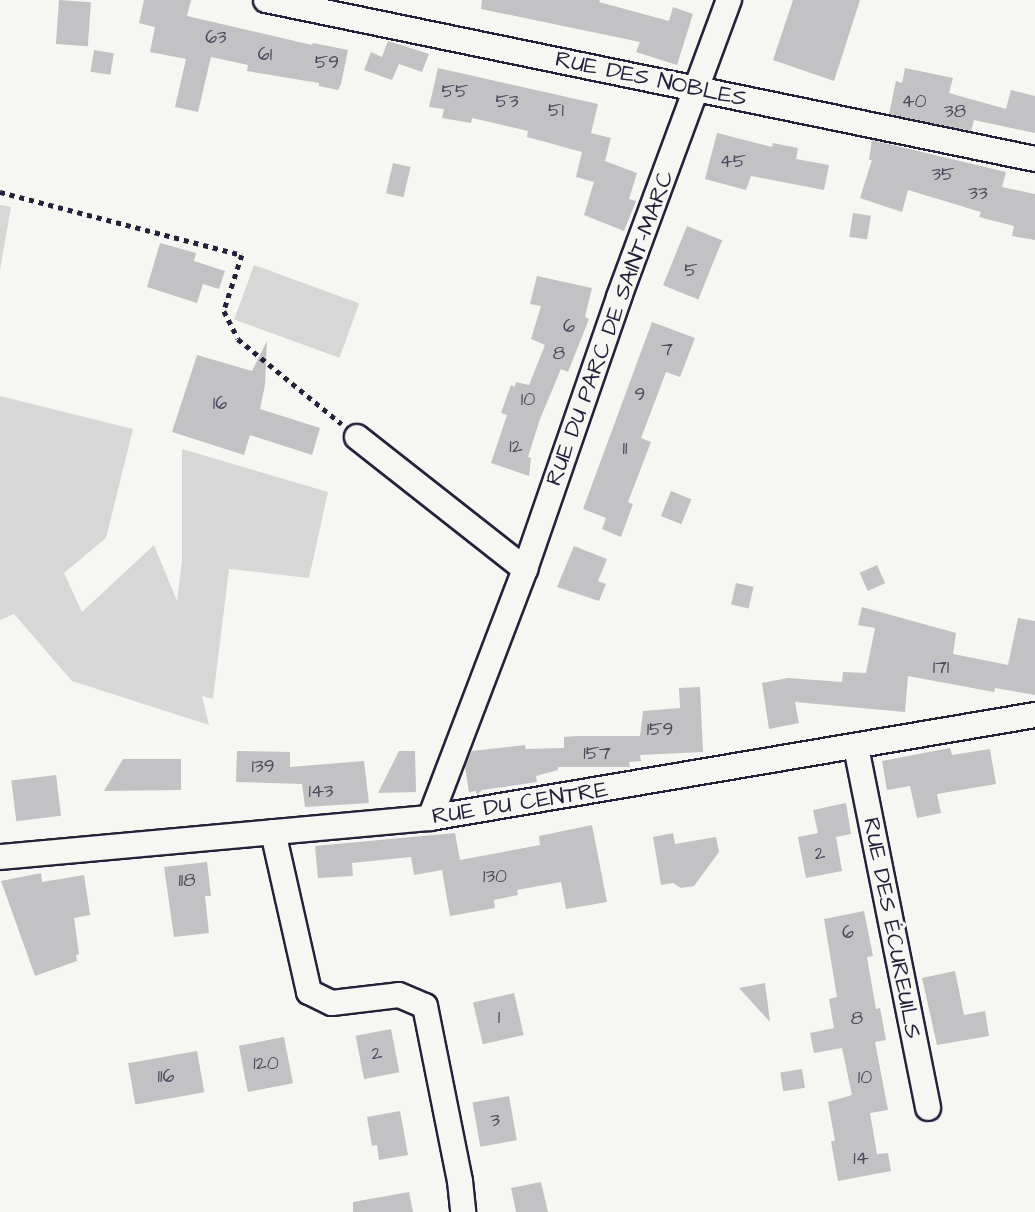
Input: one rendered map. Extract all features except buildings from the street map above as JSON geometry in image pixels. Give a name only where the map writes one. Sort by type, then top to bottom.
[{"type":"street","name":"RUE DES NOBLES","points":[[266,0],[1035,159]]},
{"type":"street","name":"RUE DU PARC DE SAINT-MARC","points":[[430,818],[525,569],[729,0]]},
{"type":"street","points":[[357,437],[525,569]]},
{"type":"street","name":"RUE DU CENTRE","points":[[0,857],[430,818],[1035,715]]},
{"type":"street","name":"RUE DES ÉCUREUILS","points":[[856,747],[928,1108]]},
{"type":"street","points":[[273,832],[309,992],[331,1003],[400,995],[425,1006],[460,1181],[463,1212]]},
{"type":"path","points":[[0,192],[242,255],[224,312],[238,339],[357,437]]},
{"type":"shaded area","points":[[0,205],[11,207],[0,270]]},
{"type":"shaded area","points":[[254,265],[359,303],[339,358],[234,320]]},
{"type":"shaded area","points":[[0,396],[133,429],[106,538],[64,573],[82,612],[154,545],[177,601],[182,561],[182,449],[328,492],[309,578],[229,569],[213,699],[202,696],[209,725],[72,681],[14,614],[0,620]]}]
